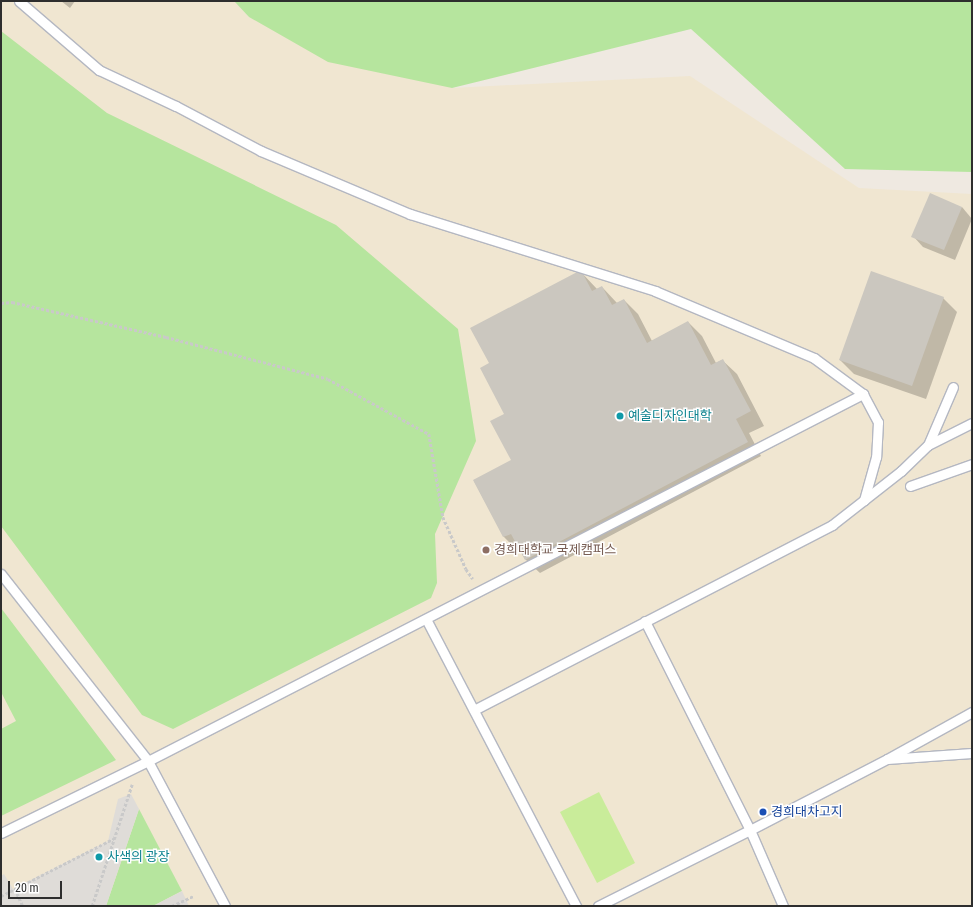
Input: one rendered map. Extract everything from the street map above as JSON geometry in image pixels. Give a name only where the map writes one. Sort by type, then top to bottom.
[{"type":"lane","points":[[19,1],[98,70],[176,106],[261,151],[410,214],[656,291],[814,358],[863,394],[878,422],[876,457],[864,500]]},
{"type":"lane","points":[[928,445],[953,387]]},
{"type":"lane","points":[[1,833],[148,761],[863,394]]},
{"type":"lane","points":[[474,710],[832,525],[902,471],[928,445],[972,423]]},
{"type":"lane","points":[[910,486],[972,464]]},
{"type":"lane","points":[[1,574],[148,761],[225,906]]},
{"type":"lane","points":[[426,619],[576,906]]},
{"type":"lane","points":[[645,621],[750,830],[783,906]]},
{"type":"lane","points":[[598,906],[887,759],[972,712]]},
{"type":"lane","points":[[887,759],[972,753]]},
{"type":"path","points":[[1,303],[12,302],[159,335],[328,379],[429,434],[443,516],[466,569],[481,591]]},
{"type":"path","points":[[92,906],[133,780]]},
{"type":"path","points":[[1,896],[114,839]]},
{"type":"path","points":[[15,889],[23,906]]},
{"type":"path","points":[[172,906],[193,896]]},
{"type":"shaded area","name":"경희대학교 국제캠퍼스","points":[[1,1],[234,1],[249,17],[452,88],[690,76],[859,188],[972,194],[972,906],[1,906]]},
{"type":"shaded area","name":"사색의 광장","points":[[131,794],[139,809],[106,906],[1,906],[1,876],[4,874],[13,889],[108,841],[118,799]]},
{"type":"shaded area","name":"사색의 광장","points":[[182,891],[189,906],[153,906]]},
{"type":"green space","points":[[234,1],[972,1],[972,172],[845,169],[691,29],[452,88],[328,62],[249,17]]},
{"type":"green space","points":[[1,31],[107,113],[336,225],[458,329],[476,441],[435,534],[437,583],[431,598],[173,729],[142,715],[1,526]]},
{"type":"green space","points":[[1,608],[116,760],[1,816],[1,729],[16,721],[1,692]]},
{"type":"green space","points":[[599,792],[635,863],[597,883],[560,812]]},
{"type":"green space","points":[[139,809],[182,891],[153,906],[106,906]]},
{"type":"building","points":[[930,193],[962,207],[944,250],[911,237]]},
{"type":"building","name":"예술디자인대학","points":[[581,270],[592,291],[602,286],[612,305],[624,299],[647,343],[688,321],[711,365],[723,359],[751,411],[736,419],[748,442],[525,560],[511,534],[503,537],[473,480],[511,460],[490,421],[504,414],[480,368],[489,363],[470,328]]},
{"type":"building","points":[[871,271],[944,297],[912,386],[839,360]]},
{"type":"place","name":"예술디자인대학","points":[[620,416]]},
{"type":"place","name":"경희대학교 국제캠퍼스","points":[[486,550]]},
{"type":"place","name":"경희대차고지","points":[[763,812]]},
{"type":"place","name":"사색의 광장","points":[[99,857]]}]
